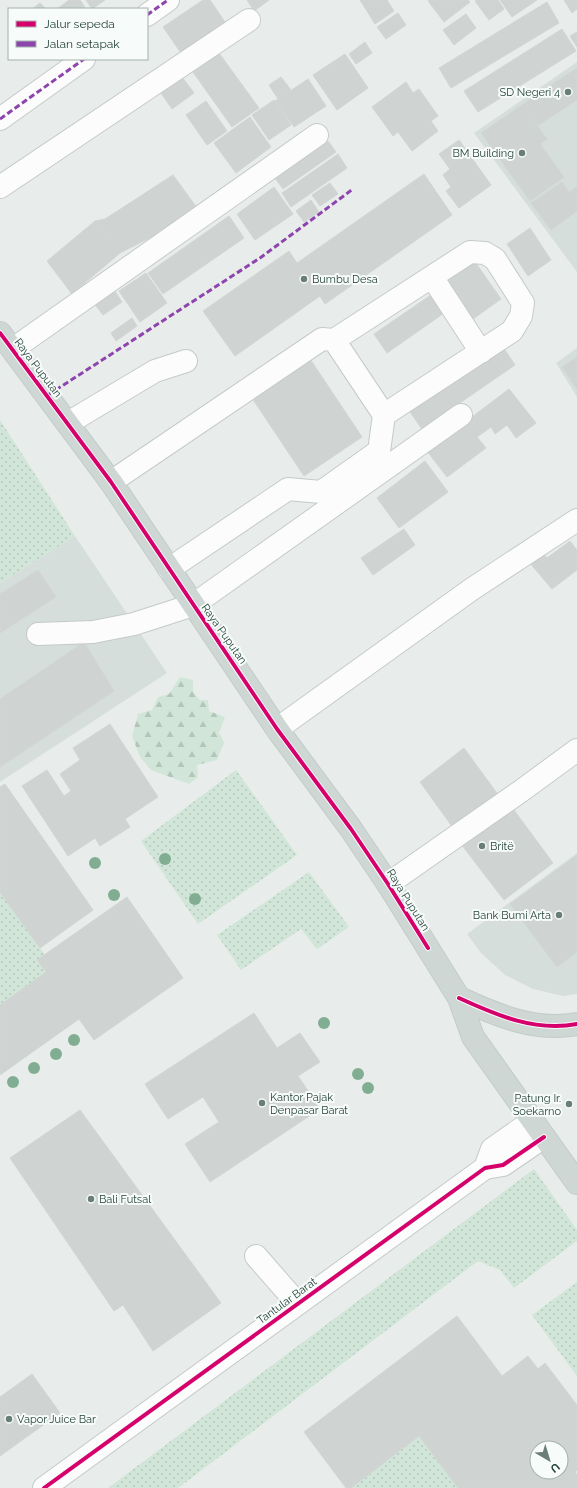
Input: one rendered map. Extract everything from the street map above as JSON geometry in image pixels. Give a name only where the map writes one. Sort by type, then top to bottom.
[{"type":"main road","name":"Raya Puputan","points":[[6,341],[111,482],[192,605],[388,884],[458,998],[473,1037],[577,1183]]},
{"type":"main road","points":[[458,998],[499,1016],[537,1025],[577,1024]]},
{"type":"street","points":[[148,14],[168,0]]},
{"type":"street","points":[[0,187],[249,20]]},
{"type":"street","points":[[0,119],[83,60]]},
{"type":"street","points":[[6,341],[317,135]]},
{"type":"street","points":[[111,482],[322,339],[334,340],[470,252],[485,253],[495,259],[523,303],[521,316],[512,331],[384,415]]},
{"type":"street","points":[[432,277],[481,352]]},
{"type":"street","points":[[169,569],[288,489],[320,492],[379,451],[384,415],[334,340]]},
{"type":"street","points":[[68,423],[155,371],[186,361]]},
{"type":"street","points":[[38,634],[93,632],[134,624],[192,605],[461,415]]},
{"type":"street","points":[[278,729],[472,589],[577,520]]},
{"type":"street","points":[[388,884],[521,792],[577,750]]},
{"type":"street","name":"Tantular Barat","points":[[44,1488],[485,1168],[492,1149],[538,1129]]},
{"type":"street","points":[[256,1256],[298,1304]]},
{"type":"shaded area","points":[[577,62],[577,272],[474,133]]},
{"type":"shaded area","points":[[577,348],[577,397],[556,363]]},
{"type":"shaded area","points":[[75,536],[167,673],[0,782],[0,583]]},
{"type":"shaded area","points":[[577,853],[577,994],[563,996],[533,989],[505,975],[481,953],[467,934]]},
{"type":"green space","points":[[0,420],[75,536],[0,583]]},
{"type":"green space","points":[[180,677],[193,680],[193,692],[200,700],[208,700],[209,711],[225,717],[219,733],[224,742],[217,760],[197,765],[198,777],[189,784],[151,770],[140,757],[132,736],[138,714],[152,710],[158,697],[169,694]]},
{"type":"green space","points":[[236,770],[297,855],[198,924],[141,841]]},
{"type":"green space","points":[[309,872],[349,927],[317,949],[301,929],[241,970],[217,935]]},
{"type":"green space","points":[[0,892],[45,955],[37,960],[79,1019],[0,1075]]},
{"type":"green space","points":[[534,1169],[577,1230],[577,1241],[514,1288],[500,1270],[478,1261],[178,1488],[108,1488]]},
{"type":"green space","points":[[577,1282],[577,1376],[532,1315]]},
{"type":"green space","points":[[419,1436],[458,1488],[351,1488]]},
{"type":"building","points":[[69,0],[80,0],[85,8],[58,8]]},
{"type":"building","points":[[86,0],[105,0],[93,8],[91,8]]},
{"type":"building","points":[[203,0],[210,0],[225,22],[181,53],[163,27]]},
{"type":"building","points":[[247,0],[269,0],[254,11]]},
{"type":"building","points":[[360,0],[387,0],[394,11],[375,24]]},
{"type":"building","points":[[468,0],[470,2],[444,22],[428,1]]},
{"type":"building","points":[[498,0],[504,9],[489,20],[475,1]]},
{"type":"building","points":[[500,0],[537,0],[512,17]]},
{"type":"building","points":[[564,0],[577,0],[577,9],[572,13]]},
{"type":"building","points":[[547,2],[559,23],[451,88],[439,68]]},
{"type":"building","points":[[40,3],[45,8],[33,8]]},
{"type":"building","points":[[398,13],[406,25],[386,39],[377,27]]},
{"type":"building","points":[[466,14],[476,28],[454,45],[443,30]]},
{"type":"building","points":[[562,29],[576,51],[478,112],[464,91]]},
{"type":"building","points":[[577,32],[577,47],[570,36]]},
{"type":"building","points":[[365,42],[372,53],[356,64],[349,54]]},
{"type":"building","points":[[219,53],[259,108],[232,127],[193,72]]},
{"type":"building","points":[[345,54],[368,88],[337,110],[313,75]]},
{"type":"building","name":"SD Negeri 4","points":[[577,68],[577,100],[569,105],[554,83]]},
{"type":"building","points":[[182,77],[194,93],[172,109],[161,93]]},
{"type":"building","points":[[281,77],[291,90],[278,99],[269,85]]},
{"type":"building","points":[[308,79],[326,106],[294,127],[275,101]]},
{"type":"building","points":[[406,82],[413,93],[419,89],[438,116],[431,121],[438,131],[412,151],[398,132],[393,136],[372,107]]},
{"type":"building","points":[[554,83],[569,105],[537,126],[522,105]]},
{"type":"building","points":[[274,100],[291,125],[269,140],[252,115]]},
{"type":"building","points":[[206,101],[227,131],[207,145],[186,115]]},
{"type":"building","name":"BM Building","points":[[522,105],[547,139],[540,144],[564,177],[530,201],[481,133]]},
{"type":"building","points":[[250,117],[271,147],[236,173],[214,143]]},
{"type":"building","points":[[459,140],[491,185],[459,208],[446,191],[451,187],[443,175],[450,169],[439,154]]},
{"type":"building","points":[[328,141],[336,152],[283,189],[275,178]]},
{"type":"building","points":[[338,154],[347,168],[291,207],[282,193]]},
{"type":"building","name":"Bumbu Desa","points":[[424,174],[452,215],[325,304],[320,296],[235,356],[203,311],[289,251],[297,263]]},
{"type":"building","points":[[173,175],[200,212],[120,253],[95,221],[105,219]]},
{"type":"building","points":[[562,182],[569,192],[577,187],[577,211],[551,230],[531,203]]},
{"type":"building","points":[[330,183],[338,194],[320,206],[312,195]]},
{"type":"building","points":[[274,187],[293,214],[255,240],[237,214]]},
{"type":"building","points":[[311,200],[319,212],[304,222],[296,211]]},
{"type":"building","points":[[229,216],[244,238],[163,294],[148,273]]},
{"type":"building","points":[[95,221],[120,253],[72,294],[47,261]]},
{"type":"building","points":[[530,228],[551,260],[528,276],[507,244]]},
{"type":"building","points":[[473,259],[501,299],[473,319],[445,279]]},
{"type":"building","points":[[146,273],[167,303],[140,322],[119,291]]},
{"type":"building","points":[[114,290],[122,302],[103,315],[94,303]]},
{"type":"building","points":[[431,295],[444,313],[387,353],[374,334]]},
{"type":"building","points":[[132,318],[137,326],[116,341],[111,333]]},
{"type":"building","points":[[501,344],[515,365],[422,429],[408,409]]},
{"type":"building","points":[[306,353],[362,437],[304,476],[248,392]]},
{"type":"building","points":[[577,357],[577,389],[562,367]]},
{"type":"building","points":[[509,389],[536,423],[516,438],[507,425],[495,434],[491,427],[477,437],[486,448],[447,477],[427,451]]},
{"type":"building","points":[[425,461],[448,492],[399,528],[377,498]]},
{"type":"building","points":[[404,529],[415,545],[373,575],[361,558]]},
{"type":"building","points":[[570,541],[577,550],[577,570],[552,589],[529,562],[541,551],[547,558]]},
{"type":"building","points":[[38,570],[56,597],[0,633],[0,594]]},
{"type":"building","points":[[84,642],[114,691],[0,767],[0,699]]},
{"type":"building","points":[[110,724],[158,797],[125,819],[130,827],[100,846],[95,838],[68,856],[22,786],[47,770],[64,796],[71,791],[60,774],[80,760],[73,748]]},
{"type":"building","points":[[464,748],[499,796],[454,829],[420,782]]},
{"type":"building","points":[[5,784],[93,910],[40,948],[0,892],[0,787]]},
{"type":"building","points":[[511,806],[553,863],[504,900],[461,844]]},
{"type":"building","points":[[577,855],[577,952],[557,967],[510,904]]},
{"type":"building","points":[[127,897],[183,978],[94,1040],[79,1019],[0,1075],[0,1005],[46,972],[37,960]]},
{"type":"building","name":"Kantor Pajak Denpasar Barat","points":[[254,1013],[277,1048],[300,1033],[320,1062],[298,1076],[320,1109],[210,1182],[185,1144],[219,1122],[203,1097],[168,1119],[145,1084]]},
{"type":"building","name":"Bali Futsal","points":[[80,1110],[221,1303],[153,1351],[123,1305],[114,1311],[10,1158]]},
{"type":"building","points":[[457,1316],[502,1376],[528,1356],[538,1369],[545,1363],[577,1405],[577,1470],[575,1472],[577,1475],[577,1488],[458,1488],[419,1436],[351,1488],[346,1488],[304,1432]]},
{"type":"building","points":[[32,1374],[60,1413],[0,1456],[0,1397]]},
{"type":"marked path","points":[[148,14],[168,0]]},
{"type":"marked path","points":[[0,119],[83,60]]},
{"type":"marked path","points":[[48,395],[260,258],[353,189]]},
{"type":"cycle path","points":[[0,333],[111,482],[277,729],[351,829],[428,948]]},
{"type":"cycle path","points":[[459,998],[502,1016],[531,1024],[546,1026],[577,1024]]},
{"type":"cycle path","points":[[44,1488],[485,1168],[503,1165],[544,1137]]},
{"type":"place","name":"SD Negeri 4","points":[[568,92]]},
{"type":"place","name":"BM Building","points":[[522,153]]},
{"type":"place","name":"Bumbu Desa","points":[[304,279]]},
{"type":"place","name":"Britë","points":[[482,846]]},
{"type":"place","name":"Bank Bumi Arta","points":[[559,915]]},
{"type":"place","name":"Kantor Pajak Denpasar Barat","points":[[262,1103]]},
{"type":"place","name":"Patung Ir. Soekarno","points":[[569,1104]]},
{"type":"place","name":"Bali Futsal","points":[[91,1199]]},
{"type":"place","name":"Vapor Juice Bar","points":[[9,1419]]}]
